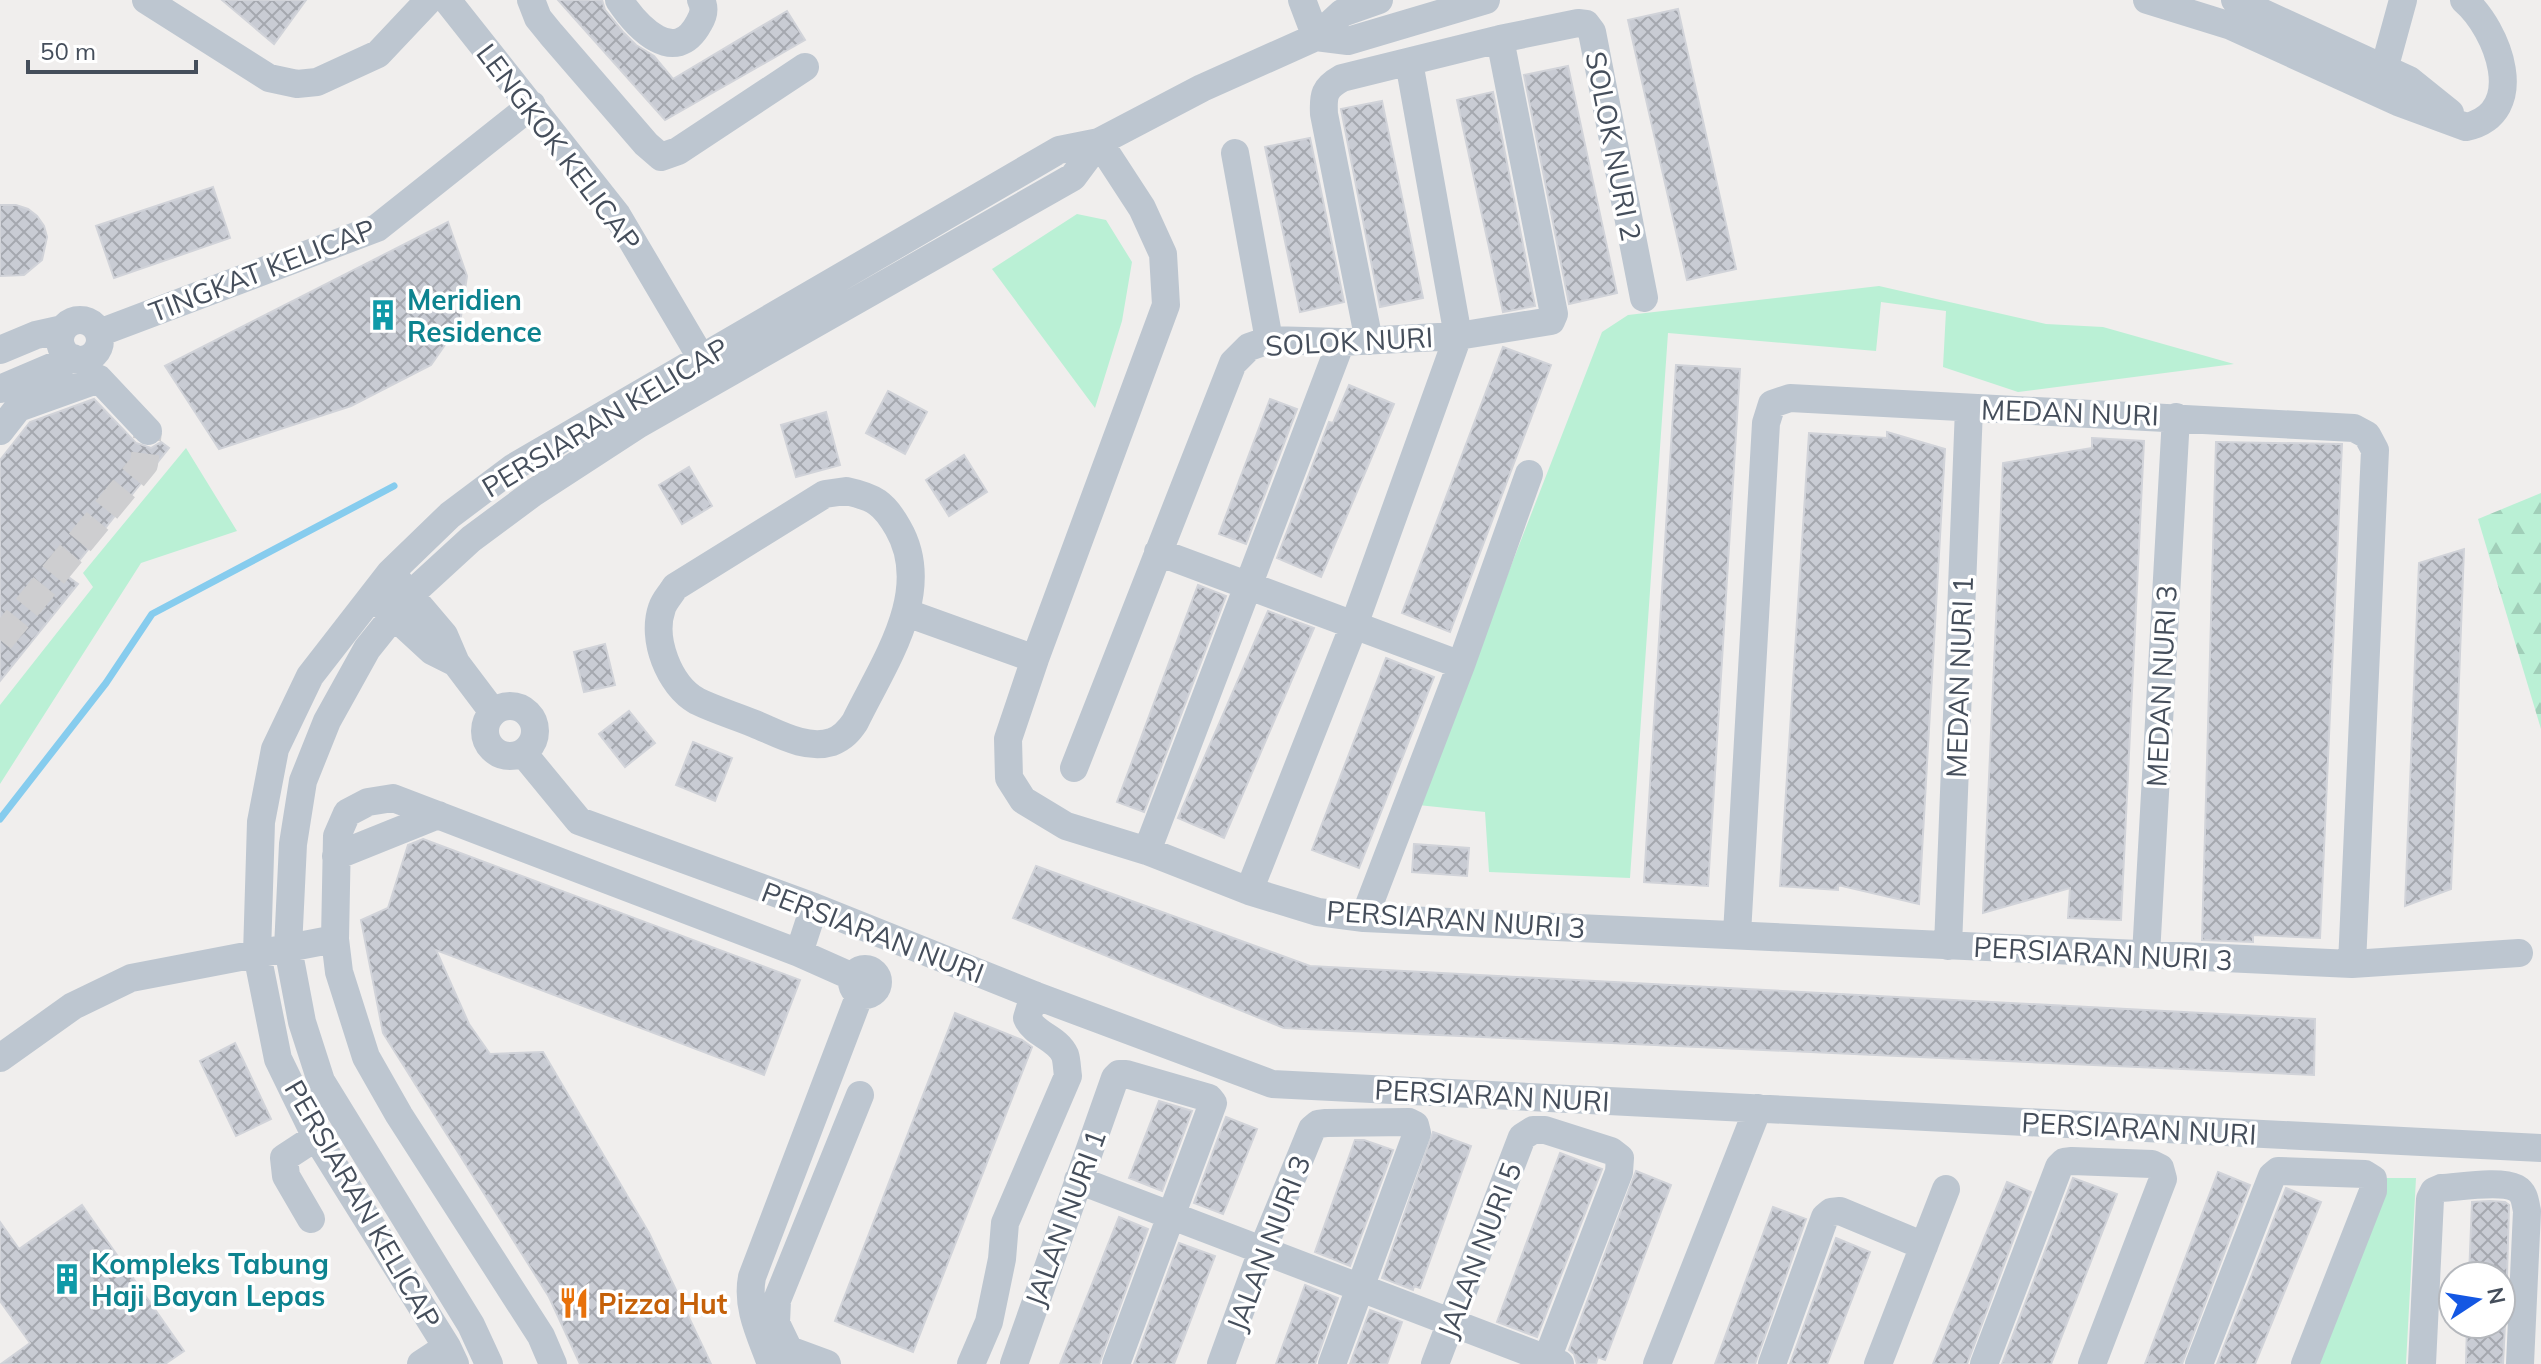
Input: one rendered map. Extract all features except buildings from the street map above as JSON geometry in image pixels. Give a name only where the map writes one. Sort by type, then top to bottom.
[{"type":"street","points":[[146,0],[269,78],[297,84],[317,82],[378,54],[429,0]]},
{"type":"street","name":"LENGKOK KELICAP","points":[[447,0],[617,215],[715,381]]},
{"type":"street","points":[[531,0],[538,18],[551,34],[646,144],[661,157],[678,151],[805,67]]},
{"type":"street","points":[[619,0],[634,22],[664,42],[674,44],[692,37],[703,16],[701,0]]},
{"type":"street","points":[[1302,0],[1316,37]]},
{"type":"street","name":"PERSIARAN KELICAP","points":[[451,1356],[316,1137],[278,1059],[257,954],[261,822],[275,749],[310,676],[390,573],[450,515],[514,467],[1059,150],[1099,142],[1202,88],[1316,37],[1342,13],[1379,0]]},
{"type":"street","name":"PERSIARAN KELICAP","points":[[1316,37],[1348,41],[1486,0]]},
{"type":"street","points":[[2147,0],[2231,26],[2381,80]]},
{"type":"street","points":[[2235,0],[2466,127],[2478,124],[2490,114],[2500,99],[2504,75],[2501,61],[2481,18],[2464,0]]},
{"type":"street","points":[[2381,80],[2403,0]]},
{"type":"street","name":"SOLOK NURI 2","points":[[1369,341],[1324,114],[1323,94],[1329,85],[1342,78],[1578,23],[1586,24],[1592,32],[1644,298]]},
{"type":"street","points":[[1409,62],[1458,336],[1551,321],[1554,314],[1500,39]]},
{"type":"street","name":"TINGKAT KELICAP","points":[[99,333],[377,228],[532,105]]},
{"type":"street","name":"PERSIARAN KELICAP","points":[[489,1364],[471,1325],[321,1081],[302,1022],[288,948],[293,844],[303,781],[327,721],[367,649],[403,605],[471,539],[533,493],[639,424],[1073,177],[1099,142]]},
{"type":"street","name":"PERSIARAN NURI 3","points":[[1099,142],[1142,208],[1163,254],[1166,305],[1008,739],[1009,778],[1023,800],[1066,826],[1147,851],[1249,891],[1318,912],[1364,918],[2352,964],[2519,953]]},
{"type":"street","points":[[1235,153],[1269,340]]},
{"type":"street","points":[[0,350],[82,320],[93,324],[99,333],[100,344],[94,355],[84,360],[73,358],[64,351],[60,340],[63,329]]},
{"type":"street","name":"SOLOK NURI","points":[[1074,768],[1233,363],[1249,347],[1269,340],[1341,342],[1458,336],[1354,625],[1249,891]]},
{"type":"street","points":[[1147,851],[1341,342]]},
{"type":"street","points":[[0,389],[73,358]]},
{"type":"street","points":[[0,431],[18,408],[99,379],[148,431]]},
{"type":"street","name":"MEDAN NURI","points":[[1737,934],[1766,423],[1772,404],[1790,398],[2354,428],[2367,435],[2375,450],[2352,964]]},
{"type":"street","name":"MEDAN NURI 1","points":[[1948,946],[1969,408]]},
{"type":"street","name":"MEDAN NURI 3","points":[[2146,955],[2176,417]]},
{"type":"street","points":[[1364,918],[1461,665],[1529,474]]},
{"type":"street","points":[[846,491],[872,496],[890,514],[905,539],[912,568],[907,613],[846,735],[816,744],[797,741],[696,700],[679,686],[665,660],[659,628],[662,607],[675,587],[825,494],[846,491]]},
{"type":"street","points":[[1158,552],[1461,665]]},
{"type":"street","points":[[390,573],[403,605]]},
{"type":"street","points":[[371,596],[403,605]]},
{"type":"street","name":"PERSIARAN NURI","points":[[403,605],[444,635],[456,663],[493,712],[485,724],[485,740],[489,747],[508,757],[523,753],[579,821],[814,907],[1034,995],[1272,1084],[2541,1148]]},
{"type":"street","points":[[907,613],[1035,659]]},
{"type":"street","points":[[553,1364],[541,1336],[399,1115],[366,1057],[339,972],[335,939],[337,836],[347,813],[368,802],[393,798],[799,953],[856,986],[752,1277],[749,1293],[751,1308],[771,1364]]},
{"type":"street","points":[[336,856],[438,815]]},
{"type":"street","points":[[799,953],[814,907]]},
{"type":"street","points":[[0,1058],[73,1006],[131,978],[335,939]]},
{"type":"street","points":[[971,1364],[989,1322],[1002,1259],[1005,1223],[1068,1076],[1065,1054],[1051,1038],[1030,1027],[1027,1018],[1034,995]]},
{"type":"street","name":"JALAN NURI 1","points":[[1014,1364],[1078,1180],[1119,1074],[1209,1098],[1213,1103],[1171,1216]]},
{"type":"street","points":[[827,1364],[789,1350],[776,1323],[777,1300],[860,1095]]},
{"type":"street","points":[[1657,1364],[1758,1108]]},
{"type":"street","name":"JALAN NURI 3","points":[[1221,1364],[1262,1251],[1312,1129],[1318,1124],[1409,1122],[1415,1125],[1417,1133],[1359,1287]]},
{"type":"street","name":"JALAN NURI 5","points":[[1435,1364],[1522,1137],[1533,1130],[1545,1130],[1611,1151],[1620,1158],[1619,1172],[1551,1362]]},
{"type":"street","points":[[311,1219],[286,1176],[284,1158],[316,1137]]},
{"type":"street","points":[[1984,1364],[2059,1167],[2064,1162],[2072,1161],[2152,1164],[2160,1168],[2163,1179],[2092,1364]]},
{"type":"street","points":[[2199,1364],[2272,1176],[2278,1171],[2365,1174],[2373,1179],[2373,1191],[2305,1364]]},
{"type":"street","points":[[1078,1180],[1551,1362]]},
{"type":"street","points":[[2422,1364],[2430,1199],[2434,1191],[2441,1188],[2504,1185],[2517,1189],[2524,1196],[2527,1211],[2520,1364]]},
{"type":"street","points":[[1878,1364],[1946,1189]]},
{"type":"street","points":[[1772,1364],[1825,1217],[1831,1212],[1840,1211],[1924,1246]]},
{"type":"street","points":[[1116,1364],[1171,1216]]},
{"type":"street","points":[[1332,1364],[1359,1287]]},
{"type":"street","points":[[421,1364],[451,1356]]},
{"type":"green space","points":[[1077,214],[1106,220],[1132,262],[1122,321],[1095,408],[992,269]]},
{"type":"green space","points":[[1879,286],[2046,324],[2103,327],[2234,364],[2018,392],[1943,367],[1946,311],[1881,302],[1876,351],[1668,333],[1630,878],[1489,872],[1485,812],[1418,805],[1602,332],[1628,315]]},
{"type":"green space","points":[[186,448],[237,531],[141,563],[0,784],[0,705],[93,587],[83,573]]},
{"type":"green space","points":[[2541,493],[2541,729],[2478,519]]},
{"type":"green space","points":[[2387,1178],[2416,1178],[2406,1364],[2316,1364]]},
{"type":"waterway","points":[[0,819],[106,683],[152,614],[394,486]]},
{"type":"tunnel","points":[[0,640],[144,464],[148,431]]},
{"type":"place","name":"Meridien Residence","points":[[383,315]]},
{"type":"place","name":"Kompleks Tabung Haji Bayan Lepas","points":[[67,1279]]},
{"type":"place","name":"Pizza Hut","points":[[574,1303]]}]
